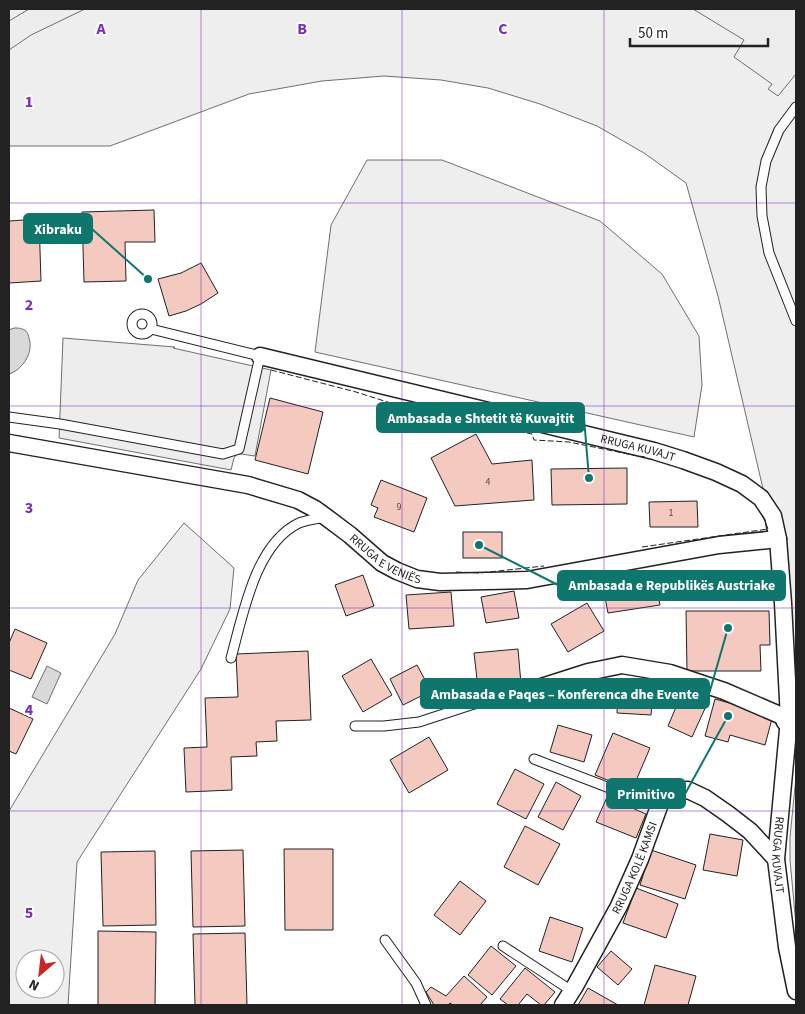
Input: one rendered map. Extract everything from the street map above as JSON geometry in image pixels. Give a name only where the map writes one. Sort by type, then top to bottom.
[{"type":"street","name":"RRUGA KUVAJT","points":[[260,356],[684,460],[742,484],[761,498],[773,516],[778,539],[792,720],[776,859],[787,948],[796,991]]},
{"type":"street","name":"RRUGA E VENIËS","points":[[9,443],[248,485],[298,500],[326,517],[382,563],[397,572],[440,582],[527,580],[718,545],[778,539]]},
{"type":"street","points":[[516,695],[588,672],[622,665],[670,673],[724,691],[792,720]]},
{"type":"street","name":"RRUGA KOLË KAMSI","points":[[563,1005],[619,906],[640,859],[661,801],[672,792],[688,790],[705,798],[750,831],[776,859]]},
{"type":"lane","points":[[796,107],[779,130],[766,161],[761,188],[762,216],[769,253],[796,321]]},
{"type":"lane","points":[[9,417],[60,424],[223,454],[238,449],[260,356],[152,329]]},
{"type":"lane","points":[[231,658],[251,586],[265,556],[282,535],[300,523],[326,517]]},
{"type":"lane","points":[[355,726],[384,726],[419,722],[474,704],[516,695]]},
{"type":"lane","points":[[534,759],[659,807]]},
{"type":"lane","points":[[385,940],[416,983],[426,1005]]},
{"type":"lane","points":[[503,946],[572,991]]},
{"type":"shaded area","points":[[9,9],[796,9],[796,701],[764,493],[718,296],[686,183],[644,153],[597,126],[540,104],[488,88],[441,80],[384,76],[322,81],[249,94],[110,146],[9,146]]},
{"type":"shaded area","points":[[29,9],[85,9],[31,35],[9,50],[9,21]]},
{"type":"shaded area","points":[[693,9],[796,9],[796,74],[778,96],[768,89],[772,84],[734,57],[744,40]]},
{"type":"shaded area","points":[[367,160],[442,160],[600,221],[662,274],[699,336],[702,385],[694,437],[315,352],[331,225]]},
{"type":"shaded area","points":[[14,328],[27,332],[30,349],[22,365],[9,374],[9,330]]},
{"type":"shaded area","points":[[63,338],[175,347],[173,348],[271,370],[255,456],[237,454],[231,470],[59,438]]},
{"type":"shaded area","points":[[184,523],[234,568],[230,609],[201,669],[77,862],[68,1005],[9,1005],[9,811],[115,634],[138,580]]},
{"type":"shaded area","points":[[47,666],[61,673],[47,704],[32,697]]},
{"type":"shaded area","points":[[796,777],[796,925],[790,860],[790,837]]},
{"type":"building","points":[[154,210],[155,242],[125,242],[126,281],[84,282],[82,212]]},
{"type":"building","points":[[39,219],[41,281],[9,283],[9,221]]},
{"type":"building","points":[[201,263],[218,293],[201,304],[169,316],[158,279],[181,273]]},
{"type":"building","points":[[270,398],[323,412],[308,474],[255,460]]},
{"type":"building","points":[[476,434],[492,464],[532,460],[534,500],[455,506],[431,458]]},
{"type":"building","points":[[627,468],[627,504],[552,505],[551,469]]},
{"type":"building","points":[[381,480],[427,498],[414,532],[374,517],[378,508],[371,505]]},
{"type":"building","points":[[697,501],[698,527],[650,527],[649,502]]},
{"type":"building","points":[[463,532],[502,532],[502,558],[463,558]]},
{"type":"building","points":[[363,575],[374,606],[346,616],[335,585]]},
{"type":"building","points":[[655,578],[660,605],[608,613],[603,587]]},
{"type":"building","points":[[514,591],[519,618],[486,623],[481,597]]},
{"type":"building","points":[[451,592],[454,626],[409,629],[406,595]]},
{"type":"building","points":[[587,603],[604,631],[568,652],[551,624]]},
{"type":"building","points":[[686,611],[769,611],[770,645],[760,645],[761,671],[687,671]]},
{"type":"building","points":[[15,629],[47,643],[31,679],[9,670],[9,643]]},
{"type":"building","points":[[518,649],[521,684],[478,688],[474,653]]},
{"type":"building","points":[[308,651],[311,720],[276,721],[277,741],[256,742],[257,756],[231,757],[232,790],[186,792],[184,748],[207,747],[205,698],[238,697],[236,654]]},
{"type":"building","points":[[371,659],[392,695],[363,712],[342,676]]},
{"type":"building","points":[[417,665],[431,691],[403,705],[390,679]]},
{"type":"building","points":[[618,690],[653,692],[651,715],[617,713]]},
{"type":"building","points":[[682,693],[707,704],[692,737],[668,726]]},
{"type":"building","points":[[715,699],[773,715],[765,745],[730,735],[728,742],[705,736]]},
{"type":"building","points":[[9,708],[33,719],[16,754],[9,751]]},
{"type":"building","points":[[558,725],[592,735],[584,762],[550,752]]},
{"type":"building","points":[[613,733],[650,748],[632,790],[595,775]]},
{"type":"building","points":[[429,737],[448,770],[409,793],[390,760]]},
{"type":"building","points":[[515,769],[544,784],[526,819],[497,804]]},
{"type":"building","points":[[556,782],[581,796],[563,830],[538,817]]},
{"type":"building","points":[[607,797],[646,814],[636,838],[596,822]]},
{"type":"building","points":[[525,826],[560,844],[538,885],[504,867]]},
{"type":"building","points":[[710,834],[743,840],[737,876],[703,870]]},
{"type":"building","points":[[284,849],[333,849],[333,930],[285,930]]},
{"type":"building","points":[[243,850],[245,926],[193,927],[191,851]]},
{"type":"building","points":[[651,850],[696,865],[685,899],[640,885]]},
{"type":"building","points":[[155,851],[156,925],[103,926],[101,852]]},
{"type":"building","points":[[460,881],[486,901],[460,935],[434,915]]},
{"type":"building","points":[[636,888],[678,904],[666,938],[623,923]]},
{"type":"building","points":[[550,917],[583,928],[572,962],[539,951]]},
{"type":"building","points":[[98,931],[156,932],[155,1005],[98,1005]]},
{"type":"building","points":[[245,933],[247,1005],[195,1005],[193,934]]},
{"type":"building","points":[[491,946],[516,966],[492,995],[468,975]]},
{"type":"building","points":[[611,951],[632,969],[618,985],[597,967]]},
{"type":"building","points":[[655,965],[696,976],[688,1005],[644,1005]]},
{"type":"building","points":[[525,968],[555,992],[544,1005],[541,1005],[527,994],[518,1005],[508,1005],[500,999]]},
{"type":"building","points":[[464,976],[487,997],[480,1005],[453,1005],[450,1003],[448,1005],[434,1005],[426,992],[431,987],[446,996]]},
{"type":"building","points":[[588,988],[618,1005],[578,1005]]},
{"type":"fence","points":[[271,370],[356,392],[397,405],[532,434],[534,440],[569,442],[645,457]]},
{"type":"fence","points":[[642,547],[768,529],[762,514]]},
{"type":"fence","points":[[456,572],[480,573],[544,566]]},
{"type":"place","name":"Xibraku","points":[[148,279]]},
{"type":"place","name":"Ambasada e Shtetit të Kuvajtit","points":[[589,478]]},
{"type":"place","name":"Ambasada e Republikës Austriake","points":[[479,545]]},
{"type":"place","name":"Ambasada e Paqes – Konferenca dhe Evente","points":[[728,628]]},
{"type":"place","name":"Primitivo","points":[[728,716]]}]
